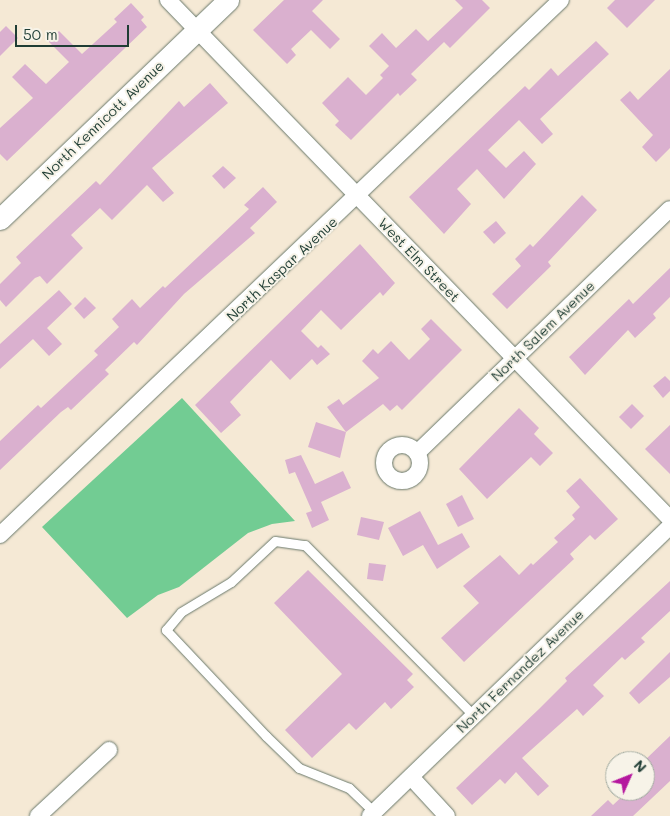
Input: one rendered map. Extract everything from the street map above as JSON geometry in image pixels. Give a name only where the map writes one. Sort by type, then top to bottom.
[{"type":"street","name":"West Elm Street","points":[[168,0],[670,519]]},
{"type":"street","name":"North Kennicott Avenue","points":[[0,218],[228,0]]},
{"type":"street","name":"North Kaspar Avenue","points":[[0,535],[358,197],[561,0]]},
{"type":"street","name":"North Salem Avenue","points":[[417,453],[670,209]]},
{"type":"street","name":"North Fernandez Avenue","points":[[372,814],[670,526]]},
{"type":"street","points":[[38,816],[109,750]]},
{"type":"street","points":[[411,777],[447,816]]},
{"type":"lane","points":[[372,814],[348,788],[299,768],[266,736],[166,630],[181,612],[192,603],[220,591],[276,541],[305,545],[474,716]]},
{"type":"green space","points":[[182,398],[295,521],[272,524],[248,533],[179,587],[158,595],[127,618],[42,527]]},
{"type":"building","points":[[284,0],[323,0],[312,11],[340,39],[330,49],[311,30],[291,49],[296,55],[287,64],[253,30]]},
{"type":"building","points":[[455,0],[482,0],[490,8],[450,48],[444,42],[411,74],[417,80],[400,96],[398,93],[351,140],[335,125],[339,121],[322,103],[348,77],[366,95],[383,78],[380,75],[389,66],[369,46],[382,33],[396,48],[416,29],[428,41],[463,8]]},
{"type":"building","points":[[615,0],[655,0],[627,28],[607,8]]},
{"type":"building","points":[[131,3],[144,17],[141,20],[147,27],[7,161],[0,154],[0,128],[33,98],[12,77],[25,64],[46,84],[69,62],[48,41],[59,31],[82,54],[117,22],[114,19]]},
{"type":"building","points":[[6,26],[18,38],[0,56],[0,32]]},
{"type":"building","points":[[596,41],[609,54],[540,119],[553,134],[542,144],[519,120],[488,150],[506,168],[524,151],[536,164],[504,199],[477,169],[457,189],[471,204],[444,234],[409,197],[525,86],[529,90],[551,68],[558,76]]},
{"type":"building","points":[[670,69],[670,148],[656,162],[642,147],[653,135],[620,100],[630,91],[638,100]]},
{"type":"building","points":[[210,83],[228,103],[152,168],[174,193],[163,202],[147,185],[112,220],[100,208],[71,235],[83,248],[47,284],[40,276],[35,278],[6,307],[0,300],[0,284],[21,263],[16,257],[96,181],[100,185],[179,101],[184,107]]},
{"type":"building","points":[[223,166],[236,178],[224,189],[212,176]]},
{"type":"building","points":[[263,187],[277,202],[250,228],[255,233],[184,294],[137,345],[134,342],[105,370],[109,374],[71,410],[68,407],[61,412],[0,470],[0,441],[38,405],[41,408],[98,355],[94,351],[119,327],[112,319],[132,299],[140,308],[163,286],[165,288],[249,209],[244,205]]},
{"type":"building","points":[[582,195],[597,210],[548,262],[551,266],[507,309],[492,294],[521,266],[515,259],[530,244],[533,247]]},
{"type":"building","points":[[496,221],[506,233],[494,244],[483,232]]},
{"type":"building","points":[[360,244],[395,283],[383,296],[380,292],[341,330],[321,310],[301,331],[318,348],[321,345],[330,354],[317,365],[312,359],[290,380],[271,360],[230,402],[241,415],[221,433],[195,405]]},
{"type":"building","points":[[670,268],[670,297],[653,314],[656,318],[635,338],[628,330],[585,375],[569,357],[629,299],[633,304]]},
{"type":"building","points":[[59,290],[72,304],[47,328],[62,344],[49,356],[33,339],[0,369],[0,344]]},
{"type":"building","points":[[85,297],[96,308],[84,319],[74,308]]},
{"type":"building","points":[[431,319],[462,350],[402,410],[397,405],[390,411],[383,404],[346,432],[327,407],[339,399],[343,405],[379,378],[362,361],[373,349],[378,354],[391,341],[409,360],[430,339],[421,329]]},
{"type":"building","points":[[665,376],[670,381],[670,391],[663,398],[653,386]]},
{"type":"building","points":[[632,404],[644,416],[631,429],[619,417]]},
{"type":"building","points":[[519,408],[539,428],[534,434],[553,453],[540,466],[531,457],[487,499],[459,469]]},
{"type":"building","points":[[316,422],[346,432],[340,458],[308,447]]},
{"type":"building","points":[[670,425],[670,474],[645,449]]},
{"type":"building","points":[[301,455],[315,484],[343,471],[351,488],[321,502],[329,520],[312,528],[306,513],[312,511],[295,472],[289,474],[285,460]]},
{"type":"building","points":[[580,478],[618,519],[595,540],[590,535],[570,554],[574,559],[464,662],[441,638],[479,603],[463,586],[500,555],[519,575],[558,542],[554,538],[575,519],[572,515],[580,507],[566,491]]},
{"type":"building","points":[[462,495],[474,519],[458,527],[446,504]]},
{"type":"building","points":[[420,511],[438,545],[462,533],[470,547],[437,569],[423,545],[403,556],[388,528]]},
{"type":"building","points":[[361,517],[384,522],[379,540],[357,535]]},
{"type":"building","points":[[369,563],[386,565],[383,581],[367,579]]},
{"type":"building","points":[[308,570],[413,674],[407,680],[414,687],[391,709],[385,702],[356,730],[349,723],[312,758],[285,730],[342,674],[274,603]]},
{"type":"building","points":[[670,581],[670,611],[641,638],[645,642],[625,660],[622,657],[593,685],[604,696],[583,716],[577,709],[522,758],[549,786],[538,796],[516,772],[505,784],[500,779],[472,805],[456,788],[567,681],[565,678]]},
{"type":"building","points":[[670,652],[670,677],[639,704],[629,693]]},
{"type":"building","points":[[670,736],[670,781],[655,795],[655,751]]},
{"type":"building","points":[[607,801],[613,805],[617,801],[649,801],[633,816],[591,816]]}]
